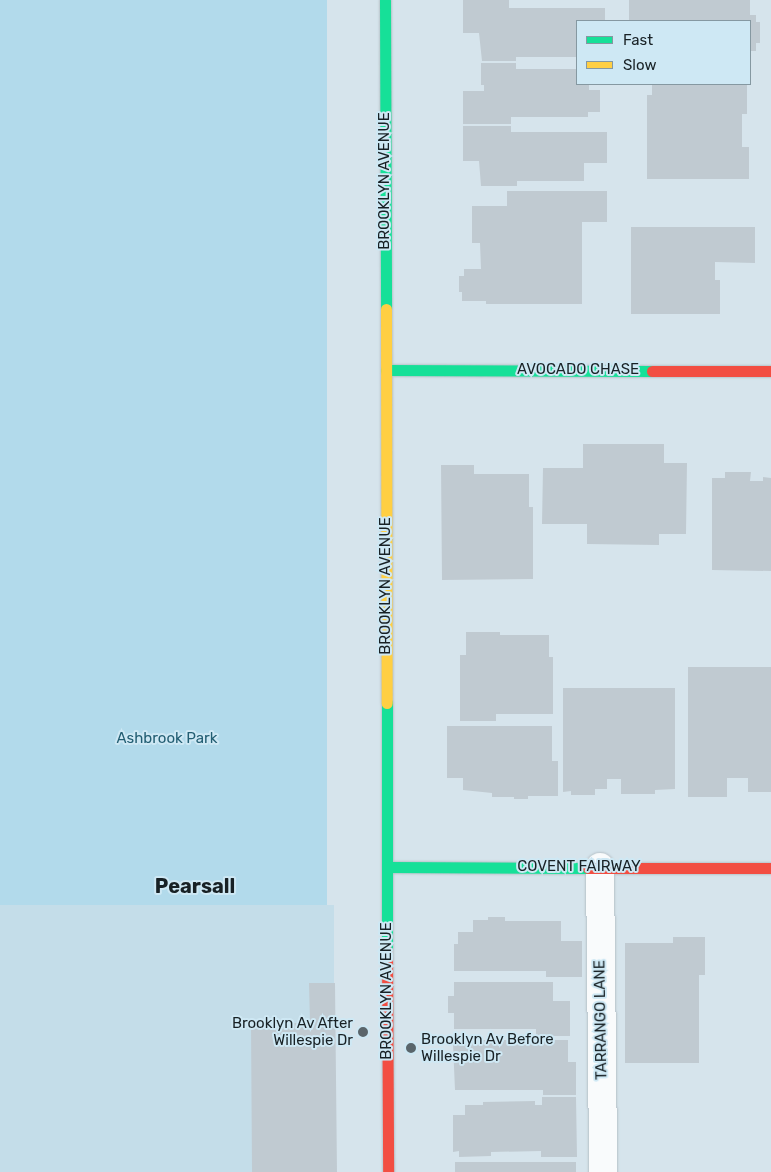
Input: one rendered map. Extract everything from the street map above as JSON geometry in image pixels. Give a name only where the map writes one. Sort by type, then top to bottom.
[{"type":"street","name":"BROOKLYN AVENUE","points":[[385,0],[388,1172]]},
{"type":"street","name":"AVOCADO CHASE","points":[[386,370],[771,371]]},
{"type":"street","name":"COVENT FAIRWAY","points":[[386,867],[771,868]]},
{"type":"street","name":"TARRANGO LANE","points":[[600,867],[603,1172]]},
{"type":"shaded area","points":[[0,905],[334,905],[334,1172],[0,1172]]},
{"type":"green space","name":"Ashbrook Park","points":[[0,0],[327,0],[327,905],[0,905]]},
{"type":"building","points":[[463,0],[509,0],[509,8],[605,8],[605,20],[576,20],[576,57],[516,57],[516,61],[482,61],[479,33],[463,33]]},
{"type":"building","points":[[629,0],[750,0],[750,15],[756,15],[756,22],[760,22],[760,43],[756,43],[756,51],[751,51],[751,20],[629,20]]},
{"type":"building","points":[[481,63],[516,63],[516,69],[576,69],[576,85],[589,85],[589,90],[600,90],[600,112],[588,112],[588,117],[511,117],[511,124],[463,124],[463,91],[484,91],[484,85],[481,85]]},
{"type":"building","points":[[652,85],[747,85],[747,114],[742,114],[742,147],[749,147],[749,179],[647,179],[647,95],[652,95]]},
{"type":"building","points":[[463,126],[511,126],[511,132],[607,132],[607,163],[584,163],[584,181],[517,181],[517,186],[481,186],[479,161],[463,161]]},
{"type":"building","points":[[507,191],[607,191],[607,222],[582,222],[582,304],[486,304],[486,301],[462,301],[462,292],[459,292],[459,276],[464,276],[464,269],[481,269],[480,243],[472,243],[472,206],[507,206]]},
{"type":"building","points":[[631,227],[755,227],[755,263],[715,262],[715,280],[720,280],[720,314],[631,314]]},
{"type":"building","points":[[583,444],[664,444],[664,463],[687,463],[686,534],[659,534],[659,545],[587,544],[587,524],[542,524],[543,468],[583,468]]},
{"type":"building","points":[[441,465],[474,465],[474,474],[529,474],[529,507],[533,507],[533,579],[442,580]]},
{"type":"building","points":[[725,472],[751,472],[750,481],[763,481],[763,477],[771,478],[771,571],[712,570],[712,478],[725,478]]},
{"type":"building","points":[[466,632],[500,632],[500,635],[549,635],[549,657],[553,657],[553,714],[496,714],[496,721],[460,721],[460,655],[466,655]]},
{"type":"building","points":[[688,667],[771,667],[771,792],[748,792],[748,778],[727,778],[727,797],[688,797]]},
{"type":"building","points":[[563,688],[675,688],[675,789],[655,790],[655,794],[621,794],[621,779],[607,779],[607,789],[595,789],[595,795],[571,795],[571,791],[563,792]]},
{"type":"building","points":[[447,726],[552,726],[552,761],[558,761],[558,796],[528,796],[528,799],[514,799],[514,797],[492,797],[492,793],[463,790],[463,778],[447,778]]},
{"type":"building","points":[[488,917],[505,917],[505,921],[561,921],[561,941],[582,941],[582,977],[546,977],[546,971],[454,971],[454,944],[458,944],[458,932],[473,932],[473,920],[488,920]]},
{"type":"building","points":[[673,937],[705,937],[705,975],[699,975],[699,1063],[625,1063],[625,943],[673,943]]},
{"type":"building","points":[[454,982],[553,982],[553,1001],[570,1001],[570,1036],[536,1036],[536,1029],[454,1029],[454,1013],[448,1013],[448,996],[454,996]]},
{"type":"building","points":[[309,983],[335,983],[337,1172],[252,1172],[251,1023],[310,1023]]},
{"type":"building","points":[[472,1040],[568,1040],[568,1062],[576,1062],[576,1095],[543,1095],[543,1090],[455,1090],[453,1044],[472,1044]]},
{"type":"building","points":[[542,1097],[576,1097],[577,1157],[541,1157],[541,1151],[491,1152],[491,1156],[459,1157],[459,1151],[453,1152],[453,1115],[465,1115],[465,1105],[483,1105],[483,1102],[535,1101],[535,1105],[542,1105]]},
{"type":"building","points":[[455,1162],[576,1162],[576,1172],[455,1172]]},
{"type":"traffic: fast","points":[[385,0],[386,309]]},
{"type":"traffic: fast","points":[[386,370],[652,371]]},
{"type":"traffic: fast","points":[[387,703],[387,951]]},
{"type":"traffic: fast","points":[[387,867],[588,868]]},
{"type":"traffic: slow","points":[[386,309],[387,703]]},
{"type":"traffic: jam","points":[[652,371],[771,371]]},
{"type":"traffic: jam","points":[[588,868],[771,868]]},
{"type":"traffic: jam","points":[[387,951],[388,1172]]},
{"type":"place","name":"Brooklyn Av After Willespie Dr","points":[[363,1032]]},
{"type":"place","name":"Brooklyn Av Before Willespie Dr","points":[[411,1048]]},
{"type":"district","name":"Pearsall","points":[[195,886]]}]
